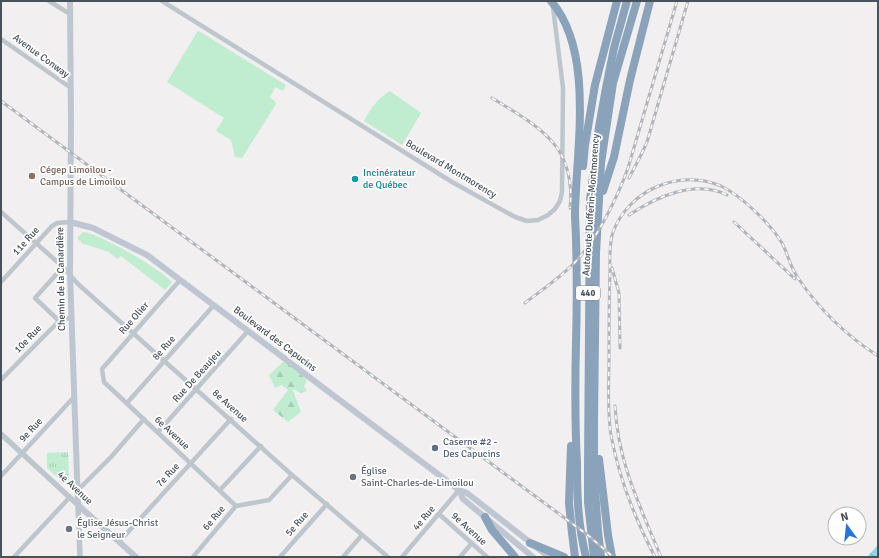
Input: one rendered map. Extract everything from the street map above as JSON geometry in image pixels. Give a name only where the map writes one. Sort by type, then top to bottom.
[{"type":"highway","points":[[552,1],[569,31],[575,56],[578,79],[580,116],[575,213],[575,389],[578,514],[586,557]]},
{"type":"highway","points":[[576,240],[585,145],[595,86],[617,1]]},
{"type":"highway","name":"Autoroute Dufferin-Montmorency","points":[[594,557],[589,508],[588,460],[590,200],[599,127],[606,88],[627,1]]},
{"type":"highway","name":"Autoroute Dufferin-Montmorency","points":[[601,557],[595,489],[594,422],[596,253],[602,163],[609,105],[613,83],[637,1]]},
{"type":"highway","points":[[600,203],[614,157],[630,80],[650,1]]},
{"type":"highway","points":[[575,389],[572,417],[569,503],[575,557]]},
{"type":"highway","points":[[594,422],[612,557]]},
{"type":"highway","points":[[485,517],[492,530],[515,557]]},
{"type":"highway","points":[[530,543],[564,557]]},
{"type":"main road","name":"Chemin de la Canardière","points":[[70,1],[70,273],[78,505]]},
{"type":"main road","name":"Boulevard des Capucins","points":[[70,222],[94,228],[147,255],[459,490],[467,493],[549,557]]},
{"type":"main road","name":"Boulevard des Capucins","points":[[459,490],[463,499],[533,557]]},
{"type":"main road","name":"4e Avenue","points":[[78,505],[136,557]]},
{"type":"street","points":[[48,1],[70,14]]},
{"type":"street","name":"Boulevard Montmorency","points":[[162,1],[452,182],[515,217],[527,220],[538,220],[548,216],[558,205],[562,192],[563,88],[552,1]]},
{"type":"street","name":"Avenue Conway","points":[[1,39],[71,88]]},
{"type":"street","name":"8e Avenue","points":[[1,212],[63,266],[78,284],[165,360],[292,475],[388,557]]},
{"type":"street","name":"11e Rue","points":[[1,282],[52,226],[57,223],[70,222]]},
{"type":"street","points":[[63,266],[35,298],[58,320],[71,318]]},
{"type":"street","name":"Rue Olier","points":[[102,369],[180,280]]},
{"type":"street","name":"8e Rue","points":[[127,403],[214,305]]},
{"type":"street","name":"10e Rue","points":[[1,380],[58,320]]},
{"type":"street","name":"Rue De Beaujeu","points":[[158,432],[248,331]]},
{"type":"street","name":"6e Avenue","points":[[102,369],[104,382],[236,506]]},
{"type":"street","name":"9e Rue","points":[[1,476],[74,397]]},
{"type":"street","points":[[78,490],[144,419]]},
{"type":"street","name":"7e Rue","points":[[119,542],[231,419]]},
{"type":"street","name":"4e Avenue","points":[[1,434],[78,505]]},
{"type":"street","points":[[220,490],[260,446]]},
{"type":"street","name":"6e Rue","points":[[193,557],[236,506],[269,500],[292,475]]},
{"type":"street","name":"4e Rue","points":[[402,557],[459,490]]},
{"type":"street","points":[[14,557],[70,497]]},
{"type":"street","name":"5e Rue","points":[[280,557],[327,504]]},
{"type":"street","name":"Chemin de la Canardière","points":[[78,505],[80,557]]},
{"type":"street","name":"9e Avenue","points":[[439,514],[487,557]]},
{"type":"street","points":[[343,557],[362,535]]},
{"type":"street","points":[[460,557],[472,543]]},
{"type":"green space","points":[[199,31],[286,85],[283,91],[275,87],[270,98],[274,100],[276,104],[242,158],[235,157],[231,140],[216,131],[224,118],[167,82]]},
{"type":"green space","points":[[390,91],[421,113],[402,145],[364,121],[375,104]]},
{"type":"green space","points":[[83,232],[116,245],[156,269],[172,282],[165,290],[121,256],[117,259],[109,252],[81,243],[81,241],[78,240],[78,237]]},
{"type":"green space","points":[[285,360],[307,380],[304,386],[307,391],[300,393],[292,388],[301,412],[288,422],[273,410],[288,390],[282,385],[275,388],[269,375]]},
{"type":"green space","points":[[68,452],[69,482],[67,486],[47,468],[47,453]]},
{"type":"water","points":[[878,545],[878,557],[867,557]]},
{"type":"railway","points":[[525,303],[559,277],[578,259],[600,228],[613,203],[628,168],[677,1]]},
{"type":"railway","points":[[629,178],[647,142],[688,1]]},
{"type":"railway","points":[[492,98],[525,119],[551,140],[560,153],[567,168],[570,186],[570,208]]},
{"type":"railway","points":[[1,101],[589,536],[613,557]]},
{"type":"railway","points":[[655,557],[634,513],[618,467],[611,435],[608,397],[610,246],[613,232],[621,217],[643,194],[657,186],[689,180],[705,181],[729,190],[746,203],[777,235],[784,247],[795,274],[824,311],[855,340],[878,356]]},
{"type":"railway","points":[[629,215],[651,202],[676,192],[702,189],[727,195]]},
{"type":"railway","points":[[734,222],[795,279]]},
{"type":"railway","points":[[612,268],[619,293],[620,348]]},
{"type":"railway","points":[[615,406],[620,446],[625,465],[638,502],[661,557]]},
{"type":"place","name":"Cégep Limoilou - Campus de Limoilou","points":[[32,176]]},
{"type":"place","name":"Incinérateur de Québec","points":[[355,179]]},
{"type":"place","name":"Caserne #2 - Des Capucins","points":[[435,448]]},
{"type":"place","name":"Église Saint-Charles-de-Limoilou","points":[[353,477]]},
{"type":"place","name":"Église Jésus-Christ le Seigneur","points":[[69,529]]}]
